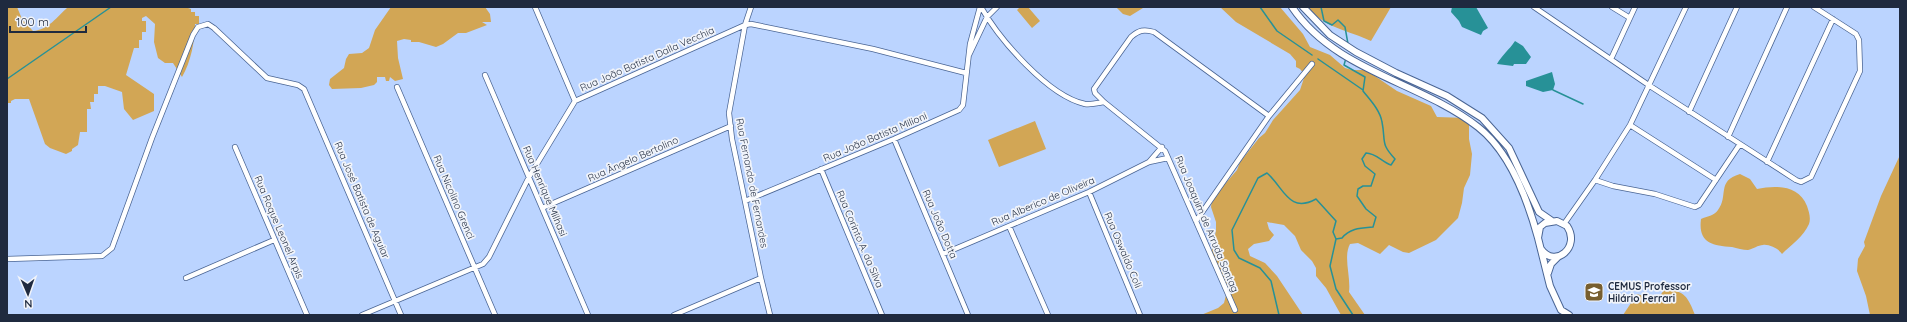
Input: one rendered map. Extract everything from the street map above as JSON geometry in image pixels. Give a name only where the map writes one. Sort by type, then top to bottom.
[{"type":"main road","points":[[1292,7],[1302,22],[1324,42],[1350,59],[1382,76],[1446,106],[1479,128],[1494,142],[1512,170],[1530,210],[1548,276],[1561,310],[1569,315]]},
{"type":"main road","points":[[1303,7],[1330,35],[1396,73],[1456,100],[1482,118],[1509,148],[1539,212],[1552,221],[1564,224],[1571,234],[1570,244],[1566,252],[1559,256],[1550,265],[1548,276]]},
{"type":"main road","points":[[1538,238],[1540,227],[1545,222],[1552,221]]},
{"type":"main road","points":[[1541,248],[1548,255],[1559,256]]},
{"type":"street","points":[[536,7],[575,101]]},
{"type":"street","name":"Rua Fernando de Fernandes","points":[[751,7],[746,25],[729,113],[745,201],[770,315]]},
{"type":"street","points":[[981,7],[1020,57],[1047,85],[1065,96],[1086,104],[1104,102]]},
{"type":"street","name":"Rua João Batista Milioni","points":[[745,201],[894,139],[959,110],[963,105],[970,44],[981,7]]},
{"type":"street","points":[[987,16],[997,7]]},
{"type":"street","points":[[1534,7],[1689,112],[1801,182],[1807,181],[1811,177],[1861,68],[1857,36],[1814,7]]},
{"type":"street","points":[[1612,7],[1630,18]]},
{"type":"street","points":[[1611,59],[1635,7]]},
{"type":"street","points":[[1564,224],[1595,180],[1630,125],[1650,86],[1686,7]]},
{"type":"street","points":[[1689,112],[1737,7]]},
{"type":"street","points":[[1728,137],[1787,7]]},
{"type":"street","name":"Rua João Batista Milioni","points":[[968,56],[987,16]]},
{"type":"street","points":[[1767,162],[1833,19]]},
{"type":"street","name":"Rua João Batista Dalla Vecchia","points":[[362,315],[483,264],[489,257],[529,177],[575,101],[746,25],[752,24],[873,49],[966,73]]},
{"type":"street","name":"Rua José Batista de Aguiar","points":[[7,259],[102,256],[112,248],[155,131],[193,35],[200,25],[211,25],[267,78],[300,85],[306,92],[401,315]]},
{"type":"street","name":"Rua Joaquim de Arruda Sontag","points":[[1235,310],[1162,147],[1104,102],[1095,94],[1094,89],[1131,37],[1138,31],[1145,29],[1154,32],[1269,116]]},
{"type":"street","points":[[1196,221],[1269,116],[1312,64]]},
{"type":"street","name":"Rua Henrique Milhasi","points":[[485,74],[588,315]]},
{"type":"street","name":"Rua Nicolino Grenci","points":[[397,87],[495,315]]},
{"type":"street","points":[[1630,125],[1716,180]]},
{"type":"street","name":"Rua Ângelo Bertolino","points":[[542,208],[731,126]]},
{"type":"street","name":"Rua João Dotta","points":[[894,139],[968,315]]},
{"type":"street","points":[[1595,180],[1613,186],[1655,194],[1693,207],[1699,205],[1740,144]]},
{"type":"street","name":"Rua Roque Leonel Arpis","points":[[235,147],[307,315]]},
{"type":"street","name":"Rua Alberico de Oliveira","points":[[1149,162],[1162,147]]},
{"type":"street","name":"Rua Alberico de Oliveira","points":[[943,254],[1089,192],[1149,162],[1168,158]]},
{"type":"street","name":"Rua Corinto A. da Silva","points":[[821,169],[882,315]]},
{"type":"street","name":"Rua Oswaldo Coli","points":[[1089,192],[1140,315]]},
{"type":"street","points":[[1010,226],[1048,315]]},
{"type":"street","points":[[186,278],[274,240]]},
{"type":"street","points":[[674,315],[761,278]]},
{"type":"shaded area","points":[[7,7],[17,7],[22,19],[33,31],[48,26],[68,7],[185,7],[191,9],[191,12],[195,12],[195,16],[199,16],[199,24],[195,24],[192,51],[188,65],[182,77],[173,63],[165,63],[158,58],[154,42],[155,24],[146,16],[142,18],[142,21],[146,21],[146,32],[142,32],[142,40],[139,40],[139,48],[134,48],[126,75],[154,94],[154,111],[133,120],[124,109],[122,92],[105,86],[98,86],[98,94],[94,94],[94,102],[90,102],[91,109],[87,109],[87,132],[80,132],[78,145],[66,154],[50,148],[45,144],[29,99],[15,99],[11,101],[11,103],[7,103]]},
{"type":"shaded area","points":[[391,7],[485,7],[490,14],[491,22],[482,22],[487,25],[466,33],[458,33],[443,44],[436,47],[419,42],[411,42],[411,40],[404,39],[397,41],[398,58],[403,79],[395,81],[390,77],[389,81],[386,81],[385,77],[377,77],[377,82],[374,85],[361,88],[332,89],[329,85],[330,79],[344,68],[349,54],[362,53],[369,48],[375,30]]},
{"type":"shaded area","points":[[1020,7],[1028,7],[1040,21],[1032,28],[1017,10]]},
{"type":"shaded area","points":[[1116,7],[1143,8],[1130,16],[1123,14]]},
{"type":"shaded area","points":[[1220,7],[1280,7],[1303,34],[1310,47],[1330,55],[1345,68],[1352,70],[1366,70],[1397,91],[1431,106],[1437,117],[1467,118],[1472,154],[1470,175],[1464,188],[1458,218],[1436,240],[1409,253],[1403,252],[1389,245],[1380,254],[1358,243],[1350,244],[1347,255],[1349,292],[1365,315],[1341,315],[1326,288],[1316,276],[1316,268],[1312,261],[1301,250],[1295,236],[1284,225],[1267,222],[1269,229],[1274,235],[1269,241],[1254,244],[1248,249],[1250,256],[1265,263],[1277,276],[1303,315],[1201,315],[1218,308],[1224,303],[1227,291],[1226,283],[1212,264],[1211,256],[1216,222],[1211,207],[1212,199],[1237,170],[1240,162],[1259,138],[1265,133],[1273,120],[1300,90],[1305,75],[1296,67],[1296,61],[1290,54],[1236,22]]},
{"type":"shaded area","points":[[1308,7],[1391,7],[1371,41],[1329,24],[1314,14]]},
{"type":"shaded area","points":[[1452,7],[1476,7],[1488,28],[1483,31],[1481,35],[1462,27],[1451,12]]},
{"type":"shaded area","points":[[1515,41],[1523,46],[1531,57],[1526,64],[1514,64],[1513,66],[1497,64],[1501,58]]},
{"type":"shaded area","points":[[1552,72],[1555,84],[1553,90],[1543,92],[1526,86],[1526,81]]},
{"type":"shaded area","points":[[1035,121],[1046,149],[999,167],[988,140]]},
{"type":"shaded area","points":[[1900,155],[1900,315],[1870,315],[1866,296],[1857,271],[1858,259],[1865,246],[1864,242],[1881,196]]},
{"type":"shaded area","points":[[1740,174],[1750,179],[1757,189],[1779,187],[1793,190],[1803,199],[1807,206],[1810,220],[1807,228],[1801,236],[1782,254],[1768,245],[1761,245],[1746,250],[1712,244],[1704,238],[1701,227],[1701,219],[1716,212],[1723,199],[1725,185],[1733,177]]},
{"type":"shaded area","points":[[1665,289],[1677,291],[1685,296],[1688,299],[1695,315],[1623,315],[1637,294],[1649,298],[1658,298]]},
{"type":"waterway","points":[[7,79],[111,7]]},
{"type":"waterway","points":[[1260,7],[1277,31],[1312,55]]},
{"type":"waterway","points":[[1321,7],[1324,21],[1332,25],[1338,20],[1345,27],[1348,44]]},
{"type":"waterway","points":[[1279,315],[1271,281],[1260,268],[1239,258],[1234,250],[1232,230],[1258,178],[1267,173],[1283,192],[1293,201],[1307,203],[1316,199],[1336,221],[1333,232],[1336,239],[1342,238],[1349,232],[1356,229],[1373,227],[1376,217],[1366,209],[1357,196],[1358,189],[1363,186],[1371,186],[1375,174],[1365,166],[1362,159],[1366,153],[1373,154],[1391,165],[1395,159],[1385,146],[1382,122],[1379,113],[1363,91],[1365,77],[1344,65],[1346,58]]},
{"type":"waterway","points":[[1318,59],[1363,90]]},
{"type":"waterway","points":[[1553,90],[1583,104]]},
{"type":"waterway","points":[[1336,239],[1330,266],[1336,289],[1353,315]]},
{"type":"place","name":"CEMUS Professor Hilário Ferrari","points":[[1594,292]]}]
